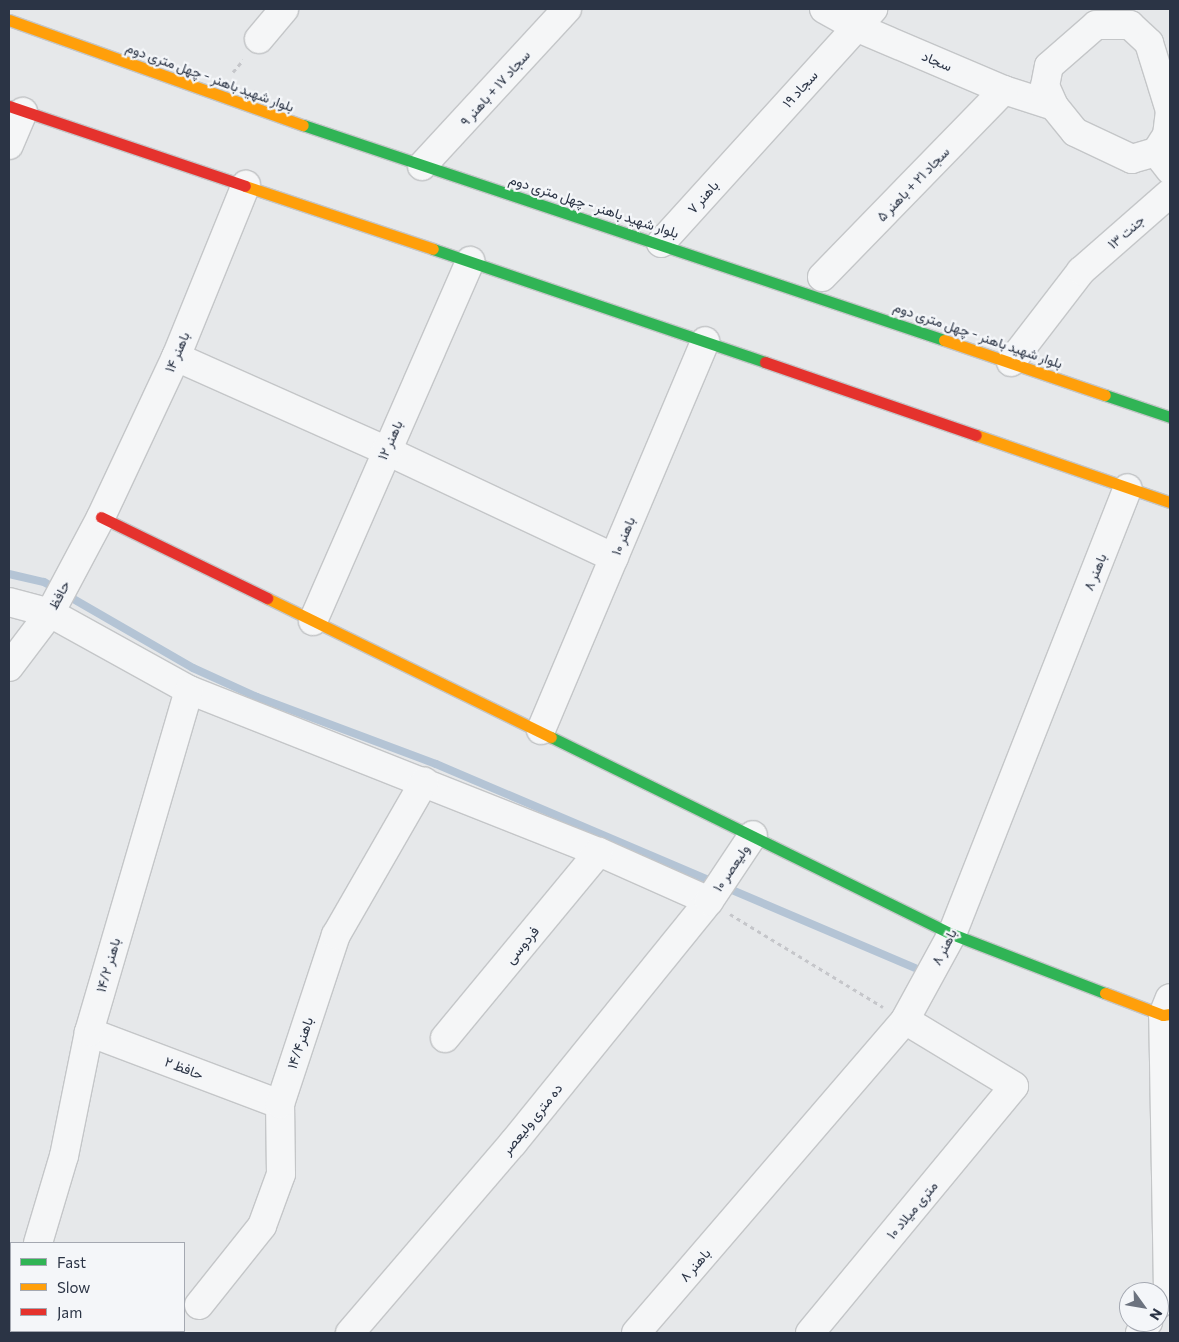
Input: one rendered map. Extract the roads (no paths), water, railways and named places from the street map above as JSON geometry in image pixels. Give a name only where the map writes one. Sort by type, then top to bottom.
[{"type":"street","points":[[260,39],[284,9]]},
{"type":"street","name":"سجاد ۱۷ + باهنر ۹","points":[[422,166],[566,9]]},
{"type":"street","name":"سجاد","points":[[824,9],[864,18],[1004,90],[1054,106]]},
{"type":"street","name":"بلوار شهید باهنر - چهل متری دوم","points":[[14,17],[216,94],[422,166],[661,243],[1170,417]]},
{"type":"street","points":[[1116,17],[1130,24],[1149,44],[1170,110],[1163,161],[1132,159],[1075,132],[1054,106],[1045,86],[1049,66],[1096,25],[1116,17]]},
{"type":"street","name":"سجاد ۱۹","points":[[744,151],[864,18]]},
{"type":"street","name":"سجاد ۲۱ + باهنر ۵","points":[[822,277],[1004,90]]},
{"type":"street","points":[[9,145],[16,109],[246,184],[1170,502]]},
{"type":"street","name":"باهنر ۷","points":[[661,243],[744,151]]},
{"type":"street","name":"باهنر ۱۴","points":[[101,517],[176,357],[246,184]]},
{"type":"street","name":"جنت ۱۳","points":[[1011,362],[1081,271],[1170,193]]},
{"type":"street","name":"باهنر ۱۲","points":[[313,621],[385,450],[470,261]]},
{"type":"street","name":"باهنر ۱۰","points":[[541,730],[705,341]]},
{"type":"street","points":[[176,357],[385,450],[614,558]]},
{"type":"street","name":"باهنر ۸","points":[[636,1333],[905,1020],[952,934],[1128,488]]},
{"type":"street","points":[[101,517],[541,730],[952,934],[1168,1009],[1168,1282]]},
{"type":"street","name":"حافظ","points":[[9,667],[50,613],[101,517]]},
{"type":"street","points":[[9,602],[50,613],[189,690],[599,852],[709,901]]},
{"type":"street","name":"باهنر ۱۴/۲","points":[[38,1242],[64,1156],[89,1032],[189,690]]},
{"type":"street","name":"باهنر۱۴/۴","points":[[199,1305],[262,1226],[281,1174],[280,1104],[336,935],[424,782]]},
{"type":"street","name":"ولیعصر ۱۰","points":[[709,901],[753,835]]},
{"type":"street","name":"فردوسی","points":[[445,1038],[599,852]]},
{"type":"street","name":"ده متری ولیعصر","points":[[350,1333],[513,1143],[709,901]]},
{"type":"street","name":"۱۰ متری میلاد","points":[[810,1333],[1014,1086],[905,1020]]},
{"type":"street","name":"حافظ ۲","points":[[89,1032],[280,1104]]},
{"type":"waterway","points":[[9,574],[44,582],[193,668],[257,697],[436,764],[915,968]]}]
